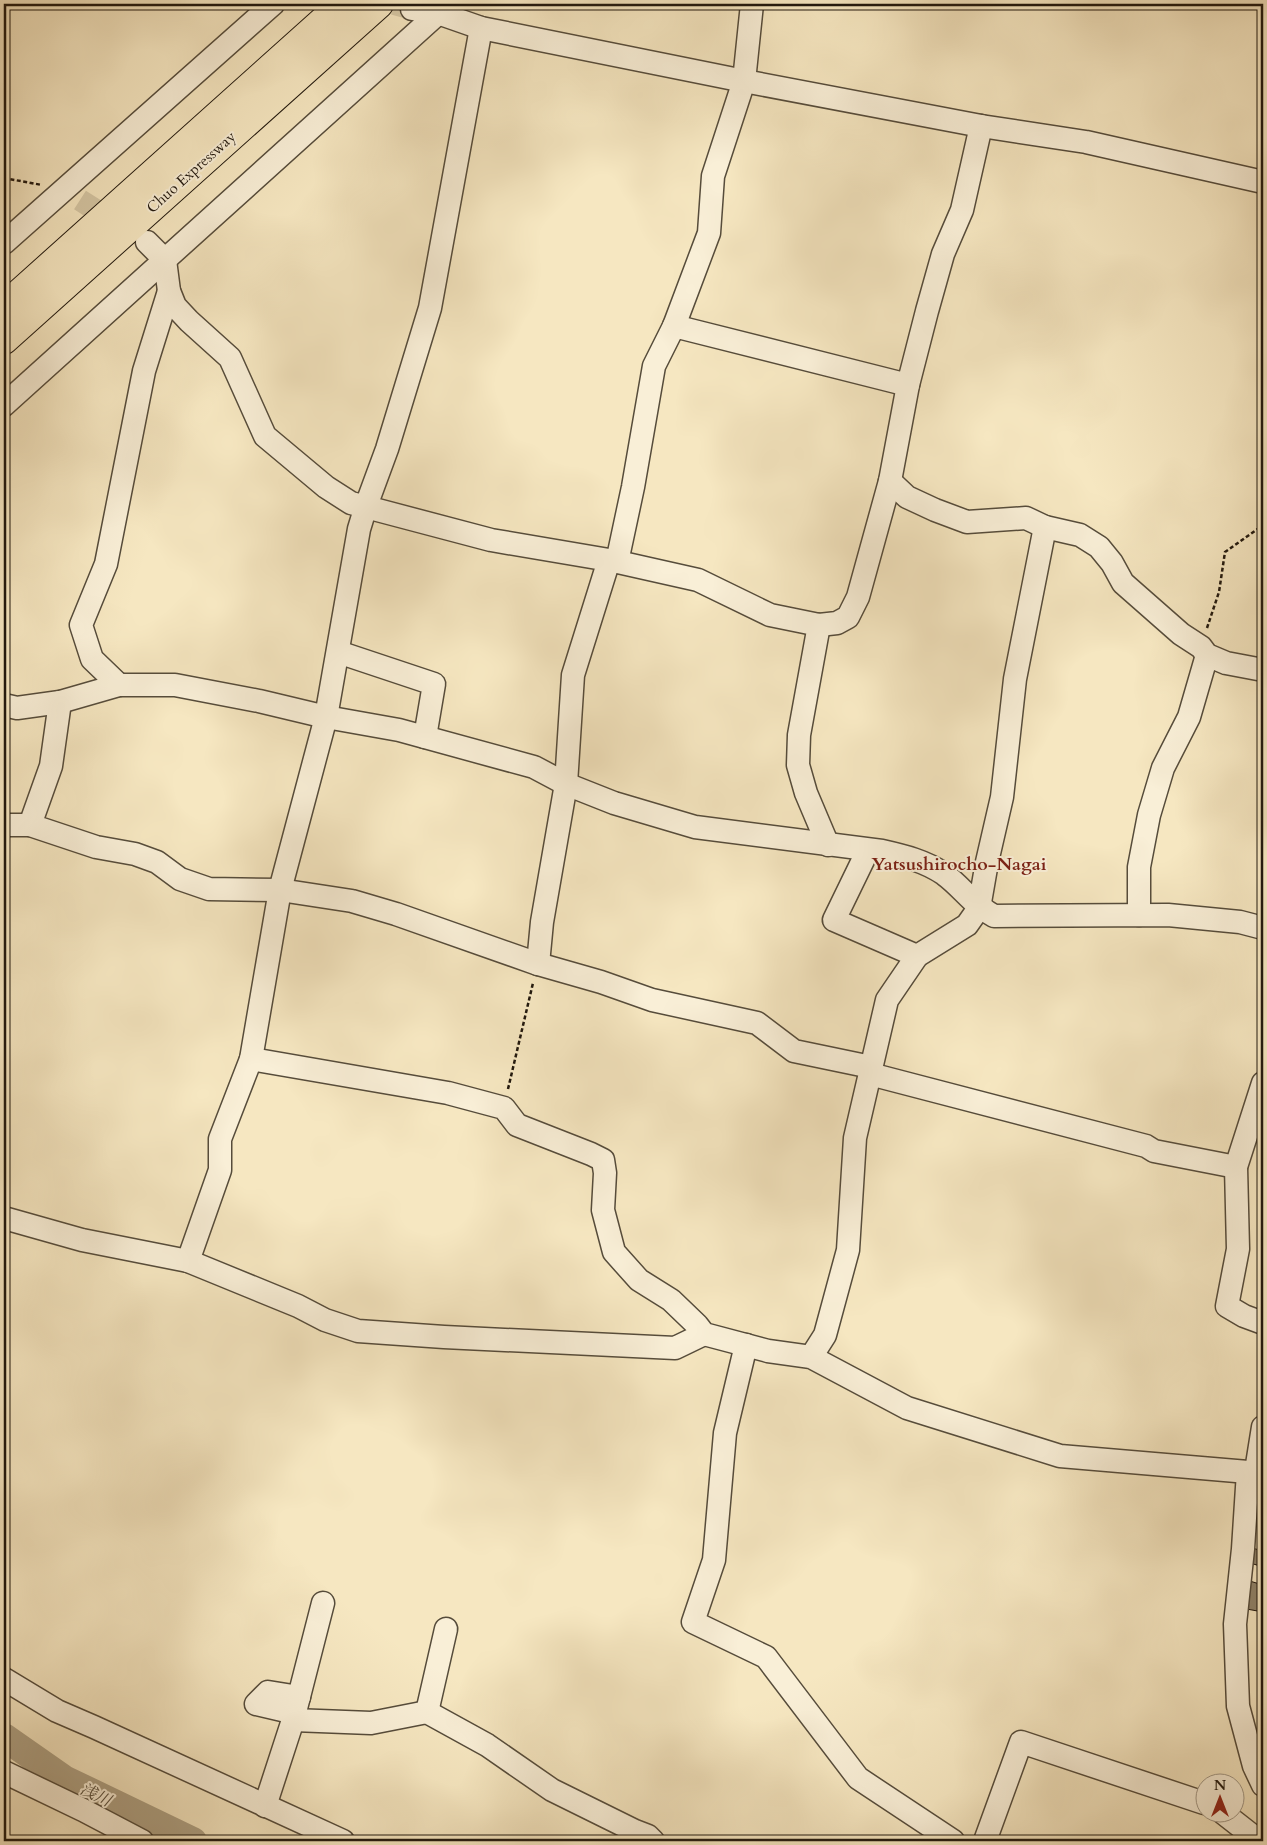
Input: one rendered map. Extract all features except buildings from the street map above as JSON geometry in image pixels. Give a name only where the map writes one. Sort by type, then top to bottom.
[{"type":"highway","name":"Chuo Expressway","points":[[4,307],[342,4]]},
{"type":"highway","name":"Chuo Expressway","points":[[4,340],[379,4]]},
{"type":"street","points":[[4,243],[72,195],[273,4]]},
{"type":"street","points":[[538,964],[542,922],[566,784],[573,674],[613,561],[633,488],[654,366],[674,326],[709,233],[713,176],[744,81],[752,4]]},
{"type":"street","points":[[412,9],[443,8],[481,28],[981,126],[1086,142],[1263,182]]},
{"type":"street","points":[[4,405],[443,8]]},
{"type":"street","points":[[188,1261],[220,1170],[220,1139],[251,1059],[280,890],[326,717],[359,529],[388,448],[430,308],[481,28]]},
{"type":"street","points":[[147,242],[165,260],[169,291],[175,306],[230,358],[266,436],[326,488],[351,503],[491,540],[613,561],[698,580],[770,615],[819,625],[837,623],[848,617],[858,597],[890,481],[908,385],[943,254],[962,210],[981,126]]},
{"type":"street","points":[[119,685],[92,660],[81,625],[106,564],[144,371],[169,291]]},
{"type":"street","points":[[674,326],[908,385]]},
{"type":"street","points":[[890,481],[907,497],[967,522],[1026,518],[1045,528],[1080,535],[1099,547],[1112,563],[1124,583],[1181,634],[1204,651],[1226,662],[1263,670]]},
{"type":"street","points":[[811,1356],[825,1335],[848,1250],[855,1138],[887,1000],[917,956],[966,925],[980,908],[987,862],[1002,796],[1015,679],[1045,528]]},
{"type":"street","points":[[819,625],[799,734],[798,764],[806,794],[828,845]]},
{"type":"street","points":[[1139,915],[1139,867],[1149,815],[1164,768],[1189,717],[1204,651]]},
{"type":"street","points":[[338,652],[434,684],[425,737]]},
{"type":"street","points":[[4,705],[17,708],[60,702],[119,685],[175,684],[425,737],[534,767],[566,784],[614,804],[695,827],[912,857],[944,874],[980,908],[994,916],[1168,915],[1240,922],[1263,927]]},
{"type":"street","points":[[30,825],[51,766],[60,702]]},
{"type":"street","points":[[4,825],[30,825],[96,847],[135,854],[157,862],[180,879],[209,888],[280,890],[352,901],[396,914],[538,964],[601,982],[652,1000],[757,1023],[794,1051],[1146,1146],[1154,1151],[1236,1167]]},
{"type":"street","points":[[868,850],[834,920],[917,956]]},
{"type":"street","points":[[251,1059],[448,1093],[504,1108],[517,1125],[603,1160],[605,1173],[603,1210],[614,1252],[639,1280],[671,1300],[704,1334],[768,1351],[811,1356],[907,1408],[1060,1456],[1256,1472]]},
{"type":"street","points":[[1263,1083],[1236,1167],[1238,1249],[1227,1306],[1244,1316],[1263,1323]]},
{"type":"street","points":[[4,1218],[82,1240],[188,1261],[298,1306],[325,1320],[358,1331],[675,1348],[704,1334]]},
{"type":"street","points":[[746,1345],[725,1433],[714,1560],[693,1622],[766,1657],[858,1778],[952,1841]]},
{"type":"street","points":[[1263,1427],[1243,1549],[1235,1624],[1238,1706],[1254,1766],[1263,1785]]},
{"type":"street","points":[[265,1806],[296,1710],[323,1602]]},
{"type":"street","points":[[427,1712],[446,1629]]},
{"type":"street","points":[[4,1680],[57,1711],[343,1841]]},
{"type":"street","points":[[296,1710],[371,1724],[427,1712],[487,1745],[552,1790],[648,1836],[653,1841]]},
{"type":"street","points":[[985,1841],[1020,1742],[1194,1801]]},
{"type":"street","points":[[4,1772],[142,1841]]},
{"type":"street","points":[[1235,1822],[1260,1841]]},
{"type":"path","points":[[4,178],[72,195]]},
{"type":"path","points":[[1204,651],[1219,592],[1225,552],[1259,528],[1263,518]]},
{"type":"path","points":[[504,1108],[538,964]]},
{"type":"waterway","name":"浅川","points":[[4,1737],[64,1779],[193,1841]]},
{"type":"tunnel","points":[[394,4],[412,9]]},
{"type":"tunnel","points":[[80,200],[119,225]]},
{"type":"district","name":"Yatsushirocho-Nagai","points":[[959,864]]}]
